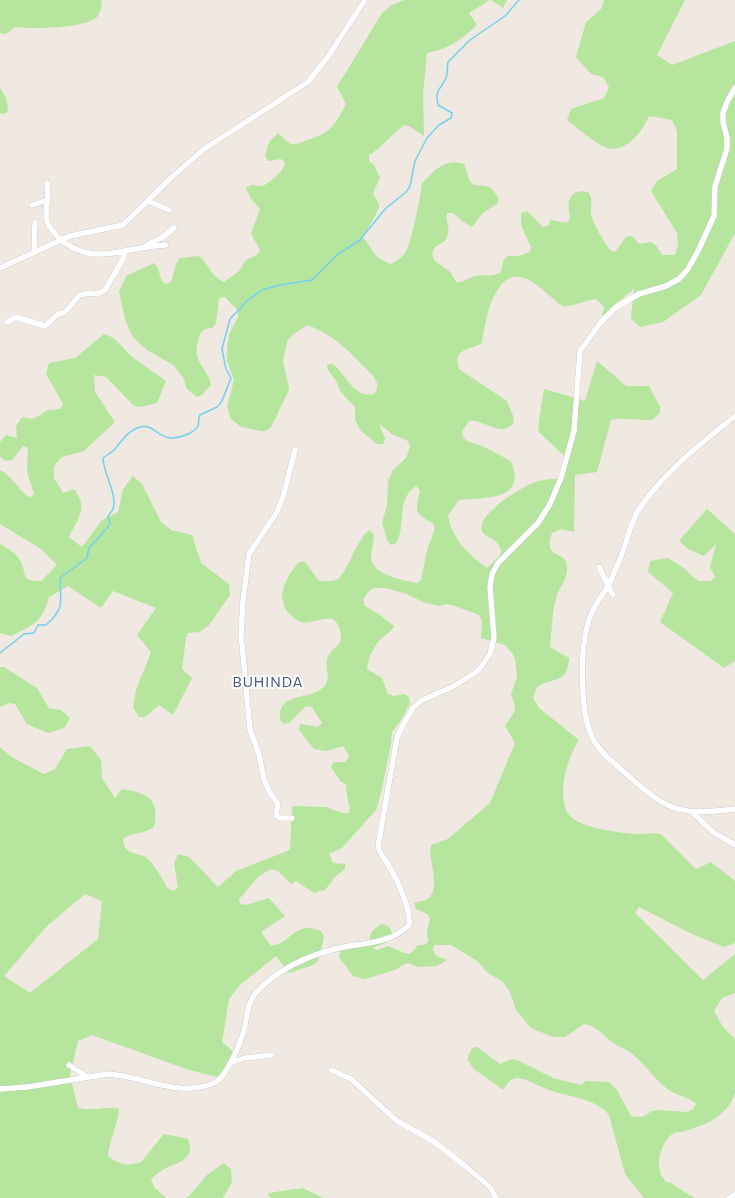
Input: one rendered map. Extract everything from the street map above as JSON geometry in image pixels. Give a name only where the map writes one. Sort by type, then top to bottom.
[{"type":"street","points":[[0,268],[60,239],[123,225],[173,176],[204,149],[308,82],[327,58],[364,0]]},
{"type":"street","points":[[0,1089],[27,1087],[108,1074],[120,1075],[137,1081],[184,1088],[215,1083],[221,1078],[230,1063],[243,1034],[249,1004],[266,982],[308,957],[335,949],[381,940],[401,932],[409,925],[410,919],[406,907],[390,867],[381,856],[378,846],[397,738],[413,708],[421,701],[452,687],[475,673],[482,667],[490,654],[494,638],[490,587],[492,574],[498,563],[538,523],[550,504],[561,478],[574,431],[580,351],[601,322],[615,308],[639,294],[666,286],[679,279],[688,269],[714,216],[715,186],[727,149],[727,138],[722,122],[723,113],[735,88]]},
{"type":"street","points":[[47,183],[48,200],[45,212],[47,224],[60,239],[76,250],[88,255],[125,252],[166,245]]},
{"type":"street","points":[[32,205],[48,200]]},
{"type":"street","points":[[148,201],[169,210]]},
{"type":"street","points":[[34,251],[35,222]]},
{"type":"street","points":[[142,248],[163,237],[174,228]]},
{"type":"street","points":[[7,322],[16,317],[45,326],[58,314],[65,312],[80,295],[89,293],[97,294],[105,290],[123,259],[125,252]]},
{"type":"street","points":[[735,416],[674,468],[638,511],[623,552],[608,586],[588,620],[582,665],[582,698],[587,724],[593,739],[602,751],[646,791],[670,807],[694,813],[735,809]]},
{"type":"street","points":[[292,818],[280,818],[276,815],[278,804],[270,793],[264,780],[259,754],[250,730],[241,634],[243,601],[249,554],[277,512],[283,496],[295,450]]},
{"type":"street","points":[[599,567],[612,595]]},
{"type":"street","points":[[694,813],[713,832],[735,845]]},
{"type":"street","points":[[230,1063],[245,1058],[271,1055]]},
{"type":"street","points":[[68,1065],[88,1077]]},
{"type":"street","points":[[331,1070],[351,1079],[397,1121],[433,1141],[490,1187],[496,1198]]},
{"type":"street","points":[[729,1198],[735,1194]]},
{"type":"green space","points":[[0,0],[101,0],[102,6],[97,17],[91,21],[81,24],[44,28],[14,27],[8,33],[4,34],[0,33]]},
{"type":"green space","points":[[405,0],[490,0],[469,13],[477,25],[449,46],[427,53],[423,94],[424,136],[409,126],[404,125],[369,155],[369,161],[374,165],[380,177],[373,194],[379,208],[363,237],[377,257],[390,264],[405,253],[410,240],[422,183],[440,166],[451,162],[464,164],[470,181],[474,185],[491,188],[498,197],[498,203],[483,213],[472,227],[453,213],[447,213],[448,234],[445,241],[437,246],[432,253],[434,260],[450,272],[456,282],[461,282],[475,276],[497,274],[501,272],[503,261],[507,256],[519,256],[530,252],[531,247],[521,225],[521,213],[527,211],[543,227],[549,225],[550,220],[567,223],[570,217],[568,206],[570,197],[577,192],[582,191],[588,192],[590,195],[592,217],[610,250],[615,252],[626,237],[632,236],[639,244],[651,242],[656,245],[662,255],[675,255],[678,244],[677,233],[651,191],[657,181],[677,169],[677,131],[672,120],[649,116],[637,135],[626,145],[619,148],[612,149],[596,142],[567,120],[571,109],[604,98],[609,87],[603,77],[591,74],[576,57],[586,22],[601,9],[604,0],[685,0],[657,55],[672,65],[735,41],[735,233],[701,295],[663,322],[640,327],[631,319],[634,289],[614,305],[601,322],[604,307],[596,299],[570,306],[562,306],[531,281],[519,277],[509,279],[500,286],[489,308],[482,343],[464,350],[458,357],[458,362],[459,369],[507,401],[514,418],[513,424],[508,428],[497,429],[475,421],[469,421],[462,431],[463,437],[467,441],[484,447],[511,461],[514,474],[513,484],[509,490],[492,497],[459,500],[448,515],[453,531],[462,545],[487,568],[500,555],[501,550],[495,541],[482,531],[482,524],[486,517],[502,502],[530,484],[539,481],[561,478],[566,458],[539,432],[538,426],[544,389],[585,401],[597,361],[626,386],[649,386],[660,407],[660,413],[652,420],[611,420],[597,472],[575,475],[574,532],[562,529],[552,533],[550,548],[566,562],[567,572],[555,604],[550,647],[569,658],[566,672],[563,676],[537,687],[533,698],[539,708],[579,740],[568,763],[563,792],[566,810],[574,820],[611,831],[639,834],[661,834],[696,869],[711,862],[735,881],[735,943],[724,947],[692,934],[639,907],[635,913],[703,980],[735,954],[735,993],[722,998],[714,1011],[723,1027],[735,1039],[735,1092],[727,1107],[716,1118],[684,1132],[674,1133],[670,1136],[661,1150],[659,1166],[662,1177],[666,1182],[672,1183],[695,1198],[644,1198],[625,1174],[609,1115],[603,1109],[589,1101],[549,1090],[521,1078],[512,1079],[503,1090],[474,1069],[467,1059],[472,1048],[477,1047],[500,1064],[511,1059],[517,1060],[553,1078],[581,1085],[586,1081],[609,1082],[617,1090],[631,1116],[642,1117],[652,1111],[658,1110],[687,1112],[693,1109],[696,1104],[693,1101],[669,1090],[633,1055],[612,1042],[600,1031],[589,1025],[584,1024],[565,1037],[553,1037],[531,1028],[516,1010],[510,992],[503,982],[488,973],[477,961],[451,945],[434,945],[433,950],[436,956],[447,960],[437,966],[419,967],[408,963],[402,965],[398,969],[365,979],[353,976],[339,957],[340,951],[368,943],[372,931],[381,924],[389,927],[392,934],[388,942],[372,948],[377,950],[388,946],[410,954],[418,945],[424,945],[428,942],[427,930],[430,919],[427,914],[416,909],[414,903],[426,900],[431,896],[434,882],[430,850],[431,845],[448,839],[490,803],[515,743],[505,726],[515,711],[511,694],[517,677],[515,659],[513,654],[505,645],[481,638],[482,621],[479,615],[452,605],[446,604],[440,606],[425,603],[409,595],[386,588],[374,588],[369,591],[363,600],[365,606],[394,626],[391,631],[374,647],[368,661],[367,669],[382,678],[388,694],[394,696],[405,694],[409,697],[410,703],[402,719],[392,732],[381,793],[376,810],[342,848],[329,854],[333,863],[345,864],[345,869],[336,876],[325,890],[314,893],[296,881],[291,884],[278,871],[271,869],[259,876],[239,899],[240,904],[246,905],[269,898],[285,916],[261,932],[271,946],[278,944],[294,933],[305,928],[312,928],[321,931],[324,936],[318,961],[313,965],[289,973],[276,956],[240,985],[229,999],[222,1042],[235,1053],[221,1078],[186,1069],[92,1035],[78,1041],[70,1075],[78,1108],[119,1109],[108,1156],[115,1161],[124,1164],[137,1164],[141,1162],[164,1134],[188,1139],[190,1152],[188,1156],[180,1162],[164,1169],[151,1179],[154,1187],[166,1198],[0,1198],[0,747],[13,758],[44,774],[55,769],[67,749],[90,746],[101,760],[102,778],[115,798],[122,789],[136,792],[148,797],[154,805],[154,826],[149,830],[126,837],[123,839],[124,845],[126,849],[132,853],[148,859],[168,889],[174,891],[178,887],[174,864],[178,854],[189,857],[218,887],[236,871],[290,850],[292,806],[326,807],[342,813],[348,813],[350,808],[346,784],[341,782],[331,767],[334,762],[346,762],[349,756],[343,746],[326,751],[314,749],[299,730],[300,724],[318,727],[322,723],[312,707],[306,706],[290,722],[284,724],[280,720],[280,711],[283,705],[288,701],[315,692],[325,686],[328,678],[328,656],[340,642],[340,630],[337,623],[328,618],[306,623],[295,619],[287,611],[284,605],[282,598],[283,591],[287,579],[299,562],[305,562],[319,581],[331,581],[338,579],[345,570],[360,541],[369,530],[374,534],[371,559],[373,565],[378,570],[390,576],[417,583],[421,580],[427,550],[435,528],[433,523],[419,514],[417,506],[420,490],[416,486],[406,498],[403,505],[401,528],[396,543],[391,545],[387,540],[382,523],[387,505],[388,481],[393,470],[406,458],[410,447],[408,441],[392,434],[379,424],[385,438],[383,444],[377,444],[361,431],[355,420],[355,407],[341,392],[336,381],[328,370],[327,364],[333,364],[356,390],[367,395],[374,394],[377,389],[377,384],[374,377],[336,340],[307,325],[291,336],[287,341],[283,362],[289,387],[271,427],[266,431],[261,431],[241,427],[231,419],[227,407],[234,380],[227,361],[227,347],[229,334],[238,317],[238,311],[225,297],[219,298],[216,323],[212,328],[207,328],[201,333],[197,347],[197,354],[200,364],[207,373],[211,385],[202,395],[197,397],[187,389],[183,377],[173,365],[147,350],[132,336],[125,319],[119,292],[126,276],[154,263],[158,268],[161,279],[165,284],[171,282],[176,264],[180,258],[199,256],[213,274],[224,282],[239,271],[246,260],[257,255],[260,250],[251,234],[260,209],[251,199],[246,188],[251,185],[263,186],[279,174],[285,163],[281,159],[268,161],[265,156],[269,142],[278,133],[290,144],[296,144],[323,134],[336,122],[346,104],[337,87],[382,13],[392,5]],"holes":[[[85,894],[102,901],[98,939],[30,993],[4,976],[47,926]]]},
{"type":"green space","points":[[491,0],[507,0],[503,8]]},
{"type":"green space","points":[[0,88],[7,100],[8,112],[3,114],[0,113]]},
{"type":"green space","points":[[104,334],[114,338],[131,356],[166,381],[157,403],[140,407],[134,406],[106,377],[94,375],[95,392],[115,422],[84,451],[62,457],[54,466],[54,478],[63,493],[74,489],[81,502],[80,513],[69,537],[82,547],[102,520],[118,512],[123,489],[133,476],[142,484],[161,522],[171,530],[192,535],[201,563],[229,584],[230,595],[209,625],[200,632],[188,633],[182,669],[192,678],[173,715],[159,705],[145,717],[139,717],[133,707],[136,690],[151,652],[137,635],[156,608],[113,591],[101,608],[68,586],[49,597],[40,618],[31,626],[11,636],[0,633],[0,544],[18,557],[25,576],[30,580],[41,581],[57,565],[41,549],[0,524],[0,470],[8,475],[30,498],[34,494],[27,472],[28,448],[23,446],[12,460],[6,461],[0,457],[0,442],[6,435],[17,438],[16,426],[22,417],[33,419],[48,410],[60,409],[63,404],[46,374],[49,363],[75,358]]},
{"type":"green space","points":[[707,509],[735,534],[735,661],[724,668],[660,622],[673,593],[648,572],[650,561],[668,558],[687,570],[690,575],[699,581],[711,581],[715,577],[710,567],[716,544],[704,556],[688,549],[679,541]]},
{"type":"green space","points":[[0,667],[4,667],[37,688],[49,708],[61,710],[70,718],[64,728],[48,733],[27,724],[15,704],[10,703],[0,707]]},
{"type":"green space","points":[[224,1163],[231,1169],[232,1182],[223,1198],[185,1198],[189,1196],[207,1175]]},
{"type":"green space","points":[[303,1188],[323,1198],[270,1198],[268,1193]]},
{"type":"waterway","points":[[0,653],[24,634],[34,633],[38,625],[46,625],[57,614],[61,598],[60,578],[87,558],[89,548],[108,527],[110,523],[108,517],[113,509],[114,497],[105,470],[103,458],[114,450],[126,436],[136,428],[151,428],[164,436],[170,438],[178,437],[194,431],[198,426],[200,415],[217,407],[222,401],[231,378],[226,369],[222,349],[230,319],[248,300],[262,290],[280,285],[312,280],[337,255],[360,240],[385,209],[406,192],[410,186],[415,161],[427,138],[439,125],[451,118],[452,113],[438,105],[437,99],[438,92],[447,76],[448,62],[470,40],[505,16],[519,0]]},
{"type":"district","name":"BUHINDA","points":[[268,681]]}]
